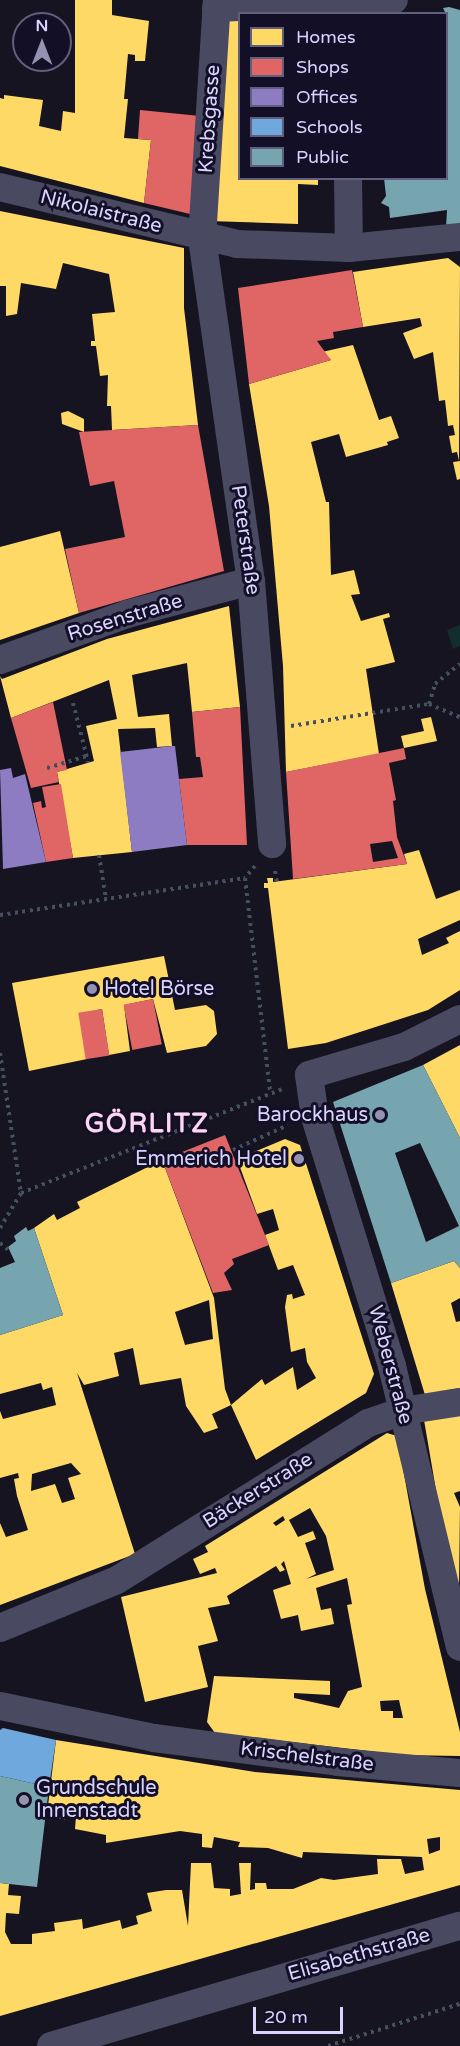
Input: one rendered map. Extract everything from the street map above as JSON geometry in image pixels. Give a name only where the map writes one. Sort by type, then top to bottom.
[{"type":"street","points":[[216,4],[345,8],[394,0]]},
{"type":"street","name":"Krebsgasse","points":[[202,238],[216,4]]},
{"type":"street","points":[[348,180],[349,248]]},
{"type":"street","name":"Nikolaistraße","points":[[0,187],[202,238],[237,244],[349,248],[460,237]]},
{"type":"street","name":"Peterstraße","points":[[202,238],[252,581],[272,844]]},
{"type":"street","name":"Rosenstraße","points":[[0,660],[127,614],[252,581]]},
{"type":"street","points":[[310,1086],[309,1075],[404,1047],[460,1019]]},
{"type":"street","name":"Weberstraße","points":[[310,1086],[315,1117],[403,1411],[460,1647]]},
{"type":"street","name":"Bäckerstraße","points":[[0,1628],[117,1580],[368,1423],[403,1411],[460,1402]]},
{"type":"street","name":"Krischelstraße","points":[[0,1706],[154,1738],[338,1762],[460,1773]]},
{"type":"street","name":"Elisabethstraße","points":[[51,2046],[460,1926]]},
{"type":"path","points":[[429,704],[435,684],[460,664]]},
{"type":"path","points":[[47,768],[87,759],[73,703]]},
{"type":"path","points":[[285,727],[429,704],[460,717]]},
{"type":"path","points":[[0,915],[245,879],[272,844]]},
{"type":"path","points":[[99,855],[106,899]]},
{"type":"path","points":[[245,879],[270,1092]]},
{"type":"path","points":[[0,1053],[21,1193]]},
{"type":"path","points":[[0,1228],[21,1193],[270,1092],[310,1086]]},
{"type":"path","points":[[233,1150],[289,1125],[290,1115]]},
{"type":"path","points":[[0,1243],[10,1251]]},
{"type":"path","points":[[328,2046],[460,2004]]},
{"type":"green space","points":[[460,625],[460,646],[453,649],[447,630]]},
{"type":"building: Homes","points":[[75,0],[112,0],[112,15],[149,21],[145,61],[135,61],[135,55],[128,54],[124,99],[128,99],[124,138],[151,140],[144,203],[0,166],[0,98],[4,99],[4,95],[43,100],[39,126],[61,131],[63,111],[75,113]]},
{"type":"building: Homes","points":[[223,12],[238,14],[238,180],[318,180],[318,185],[298,184],[298,224],[209,221]]},
{"type":"building: Homes","points":[[0,211],[184,248],[184,308],[198,425],[112,430],[111,406],[107,406],[108,375],[100,376],[96,346],[91,346],[91,341],[95,341],[92,314],[115,312],[109,274],[63,263],[56,289],[21,283],[17,314],[6,316],[6,286],[0,286]]},
{"type":"building: Homes","points":[[448,258],[460,267],[459,461],[457,452],[452,453],[449,436],[455,435],[453,425],[448,426],[445,400],[439,401],[433,352],[414,359],[403,333],[422,326],[420,318],[363,327],[353,272]]},
{"type":"building: Homes","points":[[353,345],[379,420],[391,416],[399,438],[387,442],[388,445],[346,457],[339,434],[311,442],[326,502],[329,502],[331,575],[354,570],[360,594],[351,595],[361,621],[389,613],[390,617],[383,619],[395,662],[366,669],[379,754],[286,772],[283,666],[269,506],[249,384],[331,360],[322,352]]},
{"type":"building: Homes","points":[[68,411],[84,419],[84,432],[62,424],[61,413]]},
{"type":"building: Homes","points":[[460,461],[460,479],[457,480],[453,462]]},
{"type":"building: Homes","points":[[60,531],[79,613],[0,640],[0,547]]},
{"type":"building: Homes","points":[[229,606],[240,707],[192,712],[187,663],[132,675],[138,717],[169,714],[172,746],[157,747],[155,728],[118,729],[132,852],[73,858],[57,772],[94,761],[86,726],[117,719],[109,680],[11,718],[0,676],[2,679],[107,639]]},
{"type":"building: Homes","points":[[431,717],[437,741],[404,748],[401,736],[424,731],[421,719]]},
{"type":"building: Homes","points":[[419,850],[436,899],[460,890],[460,920],[418,939],[422,955],[449,943],[446,938],[460,931],[460,990],[428,1010],[326,1043],[288,1049],[268,888],[264,888],[264,883],[268,883],[267,878],[273,878],[273,882],[407,864],[404,854]]},
{"type":"building: Homes","points":[[164,956],[175,1010],[206,1005],[214,1011],[217,1034],[206,1046],[167,1053],[153,999],[124,1005],[130,1051],[109,1055],[102,1009],[79,1014],[87,1059],[29,1071],[12,983]]},
{"type":"building: Homes","points":[[460,1045],[460,1138],[423,1065]]},
{"type":"building: Homes","points":[[285,1139],[300,1145],[374,1374],[366,1393],[256,1460],[231,1405],[262,1379],[265,1385],[293,1367],[297,1390],[316,1378],[307,1362],[305,1348],[291,1352],[285,1307],[287,1295],[292,1294],[293,1299],[305,1295],[293,1265],[278,1270],[265,1235],[279,1230],[273,1209],[257,1214],[237,1159]]},
{"type":"building: Homes","points":[[162,1160],[214,1298],[225,1389],[231,1405],[212,1414],[218,1428],[204,1433],[186,1406],[181,1378],[140,1385],[133,1348],[114,1353],[119,1376],[84,1385],[77,1373],[135,1554],[0,1605],[0,1523],[6,1537],[28,1530],[14,1479],[19,1478],[18,1473],[0,1478],[0,1411],[3,1419],[56,1405],[52,1387],[43,1390],[41,1383],[0,1394],[0,1335],[63,1315],[34,1228],[54,1214],[57,1220],[80,1208],[77,1202]],"holes":[[[209,1300],[213,1339],[185,1345],[175,1312]],[[71,1463],[81,1474],[68,1478],[75,1499],[62,1503],[55,1484],[31,1491],[32,1474]]]},
{"type":"building: Homes","points":[[454,1261],[460,1268],[460,1298],[451,1303],[456,1322],[460,1321],[460,1388],[425,1395],[391,1283]]},
{"type":"building: Homes","points":[[460,1413],[460,1491],[454,1493],[460,1507],[459,1586],[437,1496],[424,1420]]},
{"type":"building: Homes","points":[[387,1433],[397,1436],[425,1589],[460,1732],[460,1756],[402,1755],[215,1733],[207,1722],[214,1676],[330,1681],[330,1695],[294,1693],[294,1698],[339,1708],[348,1691],[362,1687],[347,1605],[352,1604],[347,1578],[316,1588],[321,1610],[331,1608],[334,1624],[301,1631],[298,1615],[281,1619],[273,1590],[291,1584],[284,1561],[281,1564],[285,1570],[280,1572],[276,1566],[227,1596],[230,1604],[208,1608],[218,1641],[198,1646],[208,1687],[145,1702],[121,1597],[217,1573],[215,1568],[200,1574],[193,1559],[208,1552],[205,1546]],"holes":[[[310,1508],[326,1536],[334,1570],[306,1579],[316,1574],[305,1543],[316,1539],[313,1531],[298,1537],[289,1520]],[[283,1516],[285,1520],[276,1526],[273,1523]],[[399,1700],[403,1718],[393,1718],[393,1711],[381,1711],[380,1701]]]},
{"type":"building: Homes","points":[[56,1740],[255,1772],[460,1790],[460,1885],[0,2016],[0,1883],[9,1884],[8,1895],[21,1896],[19,1914],[6,1913],[5,1932],[11,1944],[32,1944],[32,1934],[55,1931],[54,1923],[82,1919],[83,1929],[120,1920],[122,1929],[138,1924],[136,1916],[152,1911],[147,1893],[166,1890],[182,1890],[188,1926],[191,1863],[211,1863],[214,1888],[230,1889],[230,1896],[241,1894],[239,1863],[251,1863],[250,1890],[255,1889],[255,1883],[266,1883],[267,1889],[293,1889],[321,1878],[334,1880],[378,1874],[377,1859],[401,1859],[405,1874],[424,1870],[422,1857],[303,1852],[302,1858],[268,1848],[238,1847],[240,1842],[214,1837],[212,1848],[202,1847],[202,1834],[180,1831],[106,1843],[106,1835],[75,1829],[76,1817],[66,1815],[65,1820],[47,1814]],"holes":[[[440,1837],[440,1850],[429,1854],[427,1839]]]},
{"type":"building: Shops","points":[[140,110],[200,116],[190,214],[144,203],[151,140],[138,139]]},
{"type":"building: Shops","points":[[352,270],[363,327],[333,332],[334,338],[317,341],[331,360],[249,384],[238,288]]},
{"type":"building: Shops","points":[[198,425],[224,571],[79,613],[65,549],[125,537],[114,481],[90,486],[79,432]]},
{"type":"building: Shops","points":[[53,702],[67,770],[57,772],[59,782],[31,788],[11,718]]},
{"type":"building: Shops","points":[[240,707],[247,845],[187,845],[179,779],[203,777],[200,757],[196,757],[192,712]]},
{"type":"building: Shops","points":[[404,748],[406,759],[389,763],[396,800],[393,801],[397,837],[407,864],[293,879],[286,772]],"holes":[[[392,841],[398,858],[373,862],[370,844]]]},
{"type":"building: Shops","points":[[61,784],[73,858],[46,862],[33,803],[41,801],[42,808],[46,807],[42,787]]},
{"type":"building: Shops","points":[[153,999],[162,1044],[132,1050],[124,1005]]},
{"type":"building: Shops","points":[[102,1009],[109,1055],[86,1059],[78,1013]]},
{"type":"building: Shops","points":[[225,1135],[269,1245],[232,1259],[234,1264],[224,1273],[232,1290],[213,1293],[162,1160]]},
{"type":"building: Offices","points":[[175,746],[187,845],[132,852],[120,752]]},
{"type":"building: Offices","points":[[11,768],[13,778],[25,774],[46,862],[3,869],[0,770]]},
{"type":"building: Schools","points":[[3,1728],[56,1740],[49,1787],[0,1776],[0,1730]]},
{"type":"building: Public","points":[[443,8],[460,10],[460,226],[446,228],[447,210],[390,218],[389,207],[381,203],[386,196],[384,180],[448,180],[448,12],[445,12]]},
{"type":"building: Public","name":"Barockhaus","points":[[423,1065],[460,1138],[460,1268],[454,1261],[391,1283],[333,1102]],"holes":[[[420,1143],[459,1226],[426,1242],[395,1153]]]},
{"type":"building: Public","points":[[26,1227],[28,1231],[34,1228],[63,1315],[0,1335],[0,1268],[15,1262],[8,1247],[16,1241],[14,1236]]},
{"type":"building: Public","name":"Grundschule Innenstadt","points":[[0,1776],[49,1787],[37,1887],[0,1883]]},
{"type":"place","name":"Hotel Börse","points":[[92,989]]},
{"type":"place","name":"Barockhaus","points":[[380,1115]]},
{"type":"place","name":"Emmerich Hotel","points":[[299,1159]]},
{"type":"place","name":"Grundschule Innenstadt","points":[[24,1800]]},
{"type":"district","name":"GÖRLITZ","points":[[147,1124]]}]
